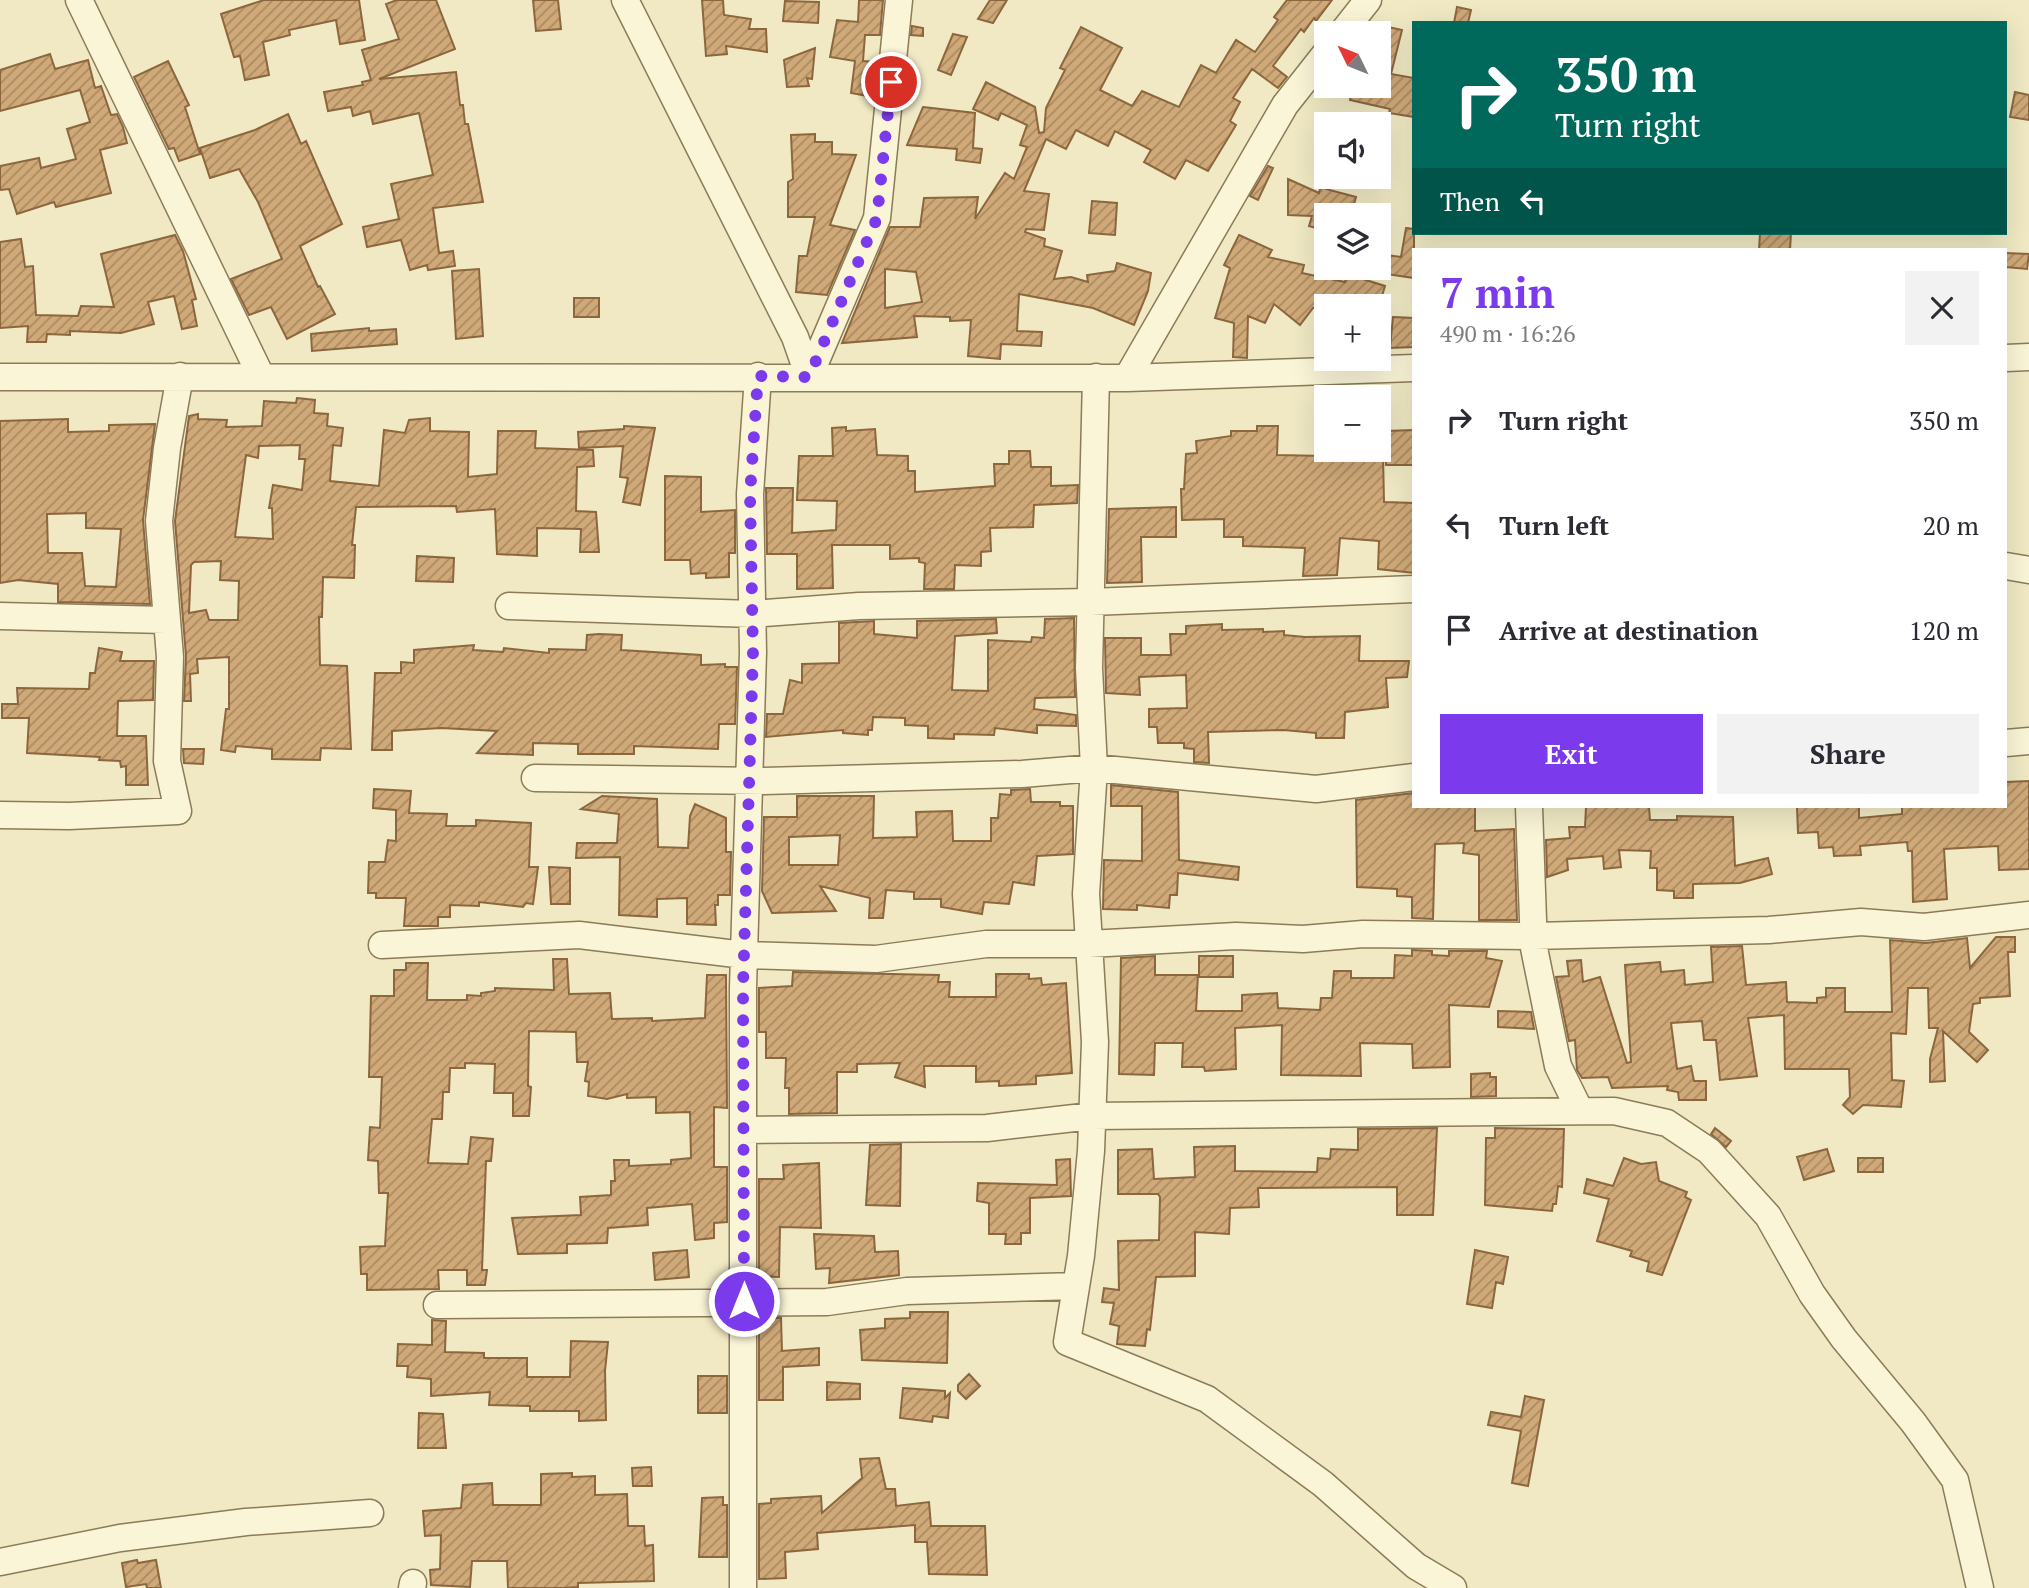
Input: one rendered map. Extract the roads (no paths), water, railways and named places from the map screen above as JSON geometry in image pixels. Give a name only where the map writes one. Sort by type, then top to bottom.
[{"type":"street","points":[[79,0],[261,376]]},
{"type":"street","points":[[625,0],[795,337],[809,377]]},
{"type":"street","points":[[809,377],[877,218],[899,0]]},
{"type":"street","points":[[1351,21],[1368,0]]},
{"type":"street","points":[[1127,378],[1286,105],[1314,69]]},
{"type":"street","points":[[2007,358],[2029,357]]},
{"type":"street","points":[[0,377],[1127,378],[1412,368]]},
{"type":"street","points":[[0,815],[69,816],[178,811],[167,761],[170,657],[159,521],[167,448],[180,376]]},
{"type":"street","points":[[743,1588],[744,955],[752,614],[750,494],[758,376]]},
{"type":"street","points":[[1096,377],[1090,668],[1094,768],[1086,894],[1095,1042],[1092,1116],[1076,1286],[1067,1342],[1207,1399],[1323,1484],[1416,1566],[1453,1588]]},
{"type":"street","points":[[2007,566],[2029,570]]},
{"type":"street","points":[[509,606],[752,614],[859,606],[1091,602],[1412,589]]},
{"type":"street","points":[[0,616],[165,620]]},
{"type":"street","points":[[2007,743],[2029,741]]},
{"type":"street","points":[[535,778],[747,781],[1022,774],[1094,768],[1316,789],[1412,777]]},
{"type":"street","points":[[1528,808],[1534,936],[1558,1066],[1580,1111]]},
{"type":"street","points":[[382,945],[579,935],[744,955],[876,959],[986,944],[1089,944],[1236,936],[1303,939],[1363,934],[1534,936],[1769,930],[1861,922],[1924,927],[2029,915]]},
{"type":"street","points":[[744,1130],[987,1128],[1092,1116],[1580,1111],[1614,1111],[1667,1123],[1709,1151],[1768,1216],[1812,1294],[1955,1480],[1980,1588]]},
{"type":"street","points":[[437,1305],[827,1301],[907,1291],[1076,1286]]},
{"type":"street","points":[[0,1562],[120,1538],[246,1522],[370,1513]]}]
